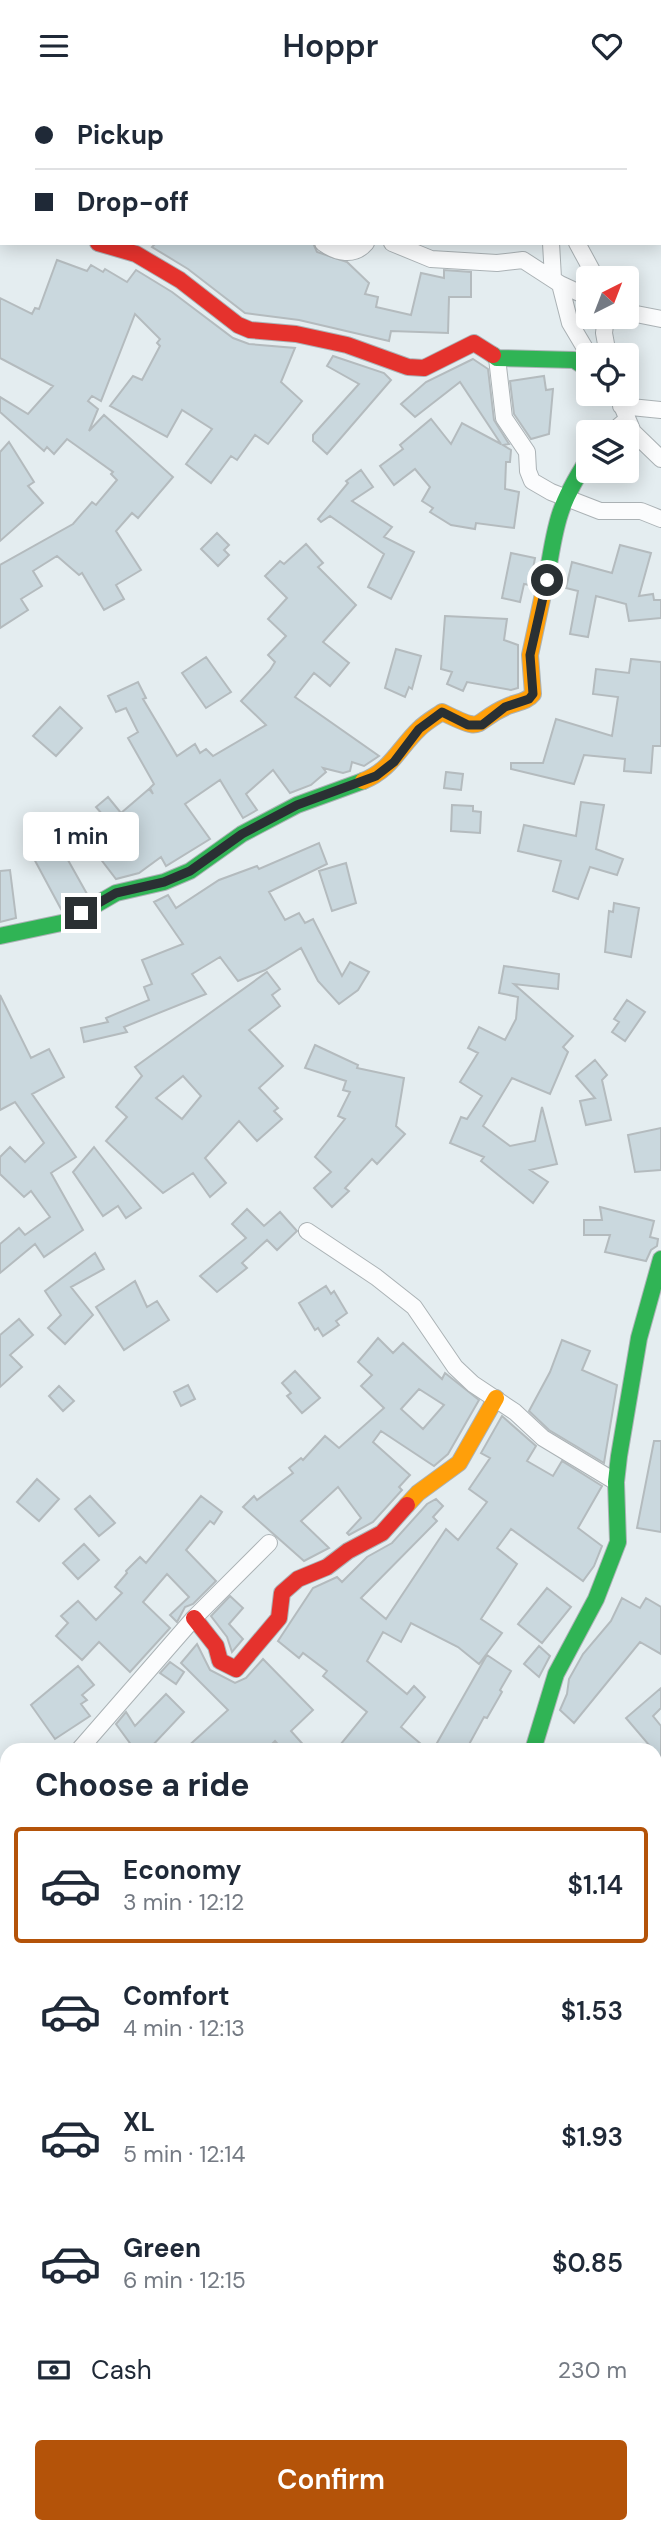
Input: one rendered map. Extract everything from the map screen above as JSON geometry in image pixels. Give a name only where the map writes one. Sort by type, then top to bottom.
[{"type":"street","points":[[105,245],[136,254],[180,279],[238,325],[250,330],[296,334],[347,345],[408,367],[424,369],[474,343],[497,358],[576,361]]},
{"type":"street","points":[[328,245],[347,253],[356,252],[364,245]]},
{"type":"street","points":[[397,245],[431,259],[497,263],[517,258],[576,291]]},
{"type":"street","points":[[551,245],[557,281],[570,323],[582,343]]},
{"type":"street","points":[[578,245],[589,266]]},
{"type":"street","points":[[639,315],[661,319]]},
{"type":"street","points":[[497,358],[505,418],[527,451],[528,471],[532,481],[564,497],[600,510],[641,512],[661,519]]},
{"type":"street","points":[[621,406],[661,409]]},
{"type":"street","points":[[621,406],[643,444],[661,459]]},
{"type":"street","points":[[0,936],[66,922],[116,893],[164,882],[190,871],[242,834],[297,805],[376,776],[394,762],[419,729],[442,712],[468,725],[482,725],[505,707],[529,699],[533,694],[530,655],[547,580],[555,525],[564,497],[576,478]]},
{"type":"street","points":[[307,1231],[376,1277],[414,1307],[463,1376],[496,1398],[544,1438],[616,1482]]},
{"type":"street","points":[[535,1743],[556,1674],[596,1599],[618,1542],[616,1482],[639,1338],[661,1259]]},
{"type":"street","points":[[194,1618],[216,1646],[219,1661],[236,1669],[279,1618],[282,1593],[298,1579],[327,1567],[348,1551],[382,1534],[418,1493],[437,1482],[459,1463],[496,1398]]},
{"type":"street","points":[[85,1743],[194,1618],[269,1543]]},
{"type":"building","points":[[314,245],[317,252],[347,262],[369,283],[365,294],[378,297],[376,307],[411,315],[421,273],[444,278],[444,270],[471,272],[471,297],[449,297],[448,333],[391,331],[389,341],[299,320],[245,313],[188,269],[152,247]]},
{"type":"building","points":[[57,260],[87,271],[91,265],[103,272],[105,269],[127,282],[136,270],[172,292],[233,338],[249,344],[295,348],[281,382],[302,401],[268,444],[255,435],[237,460],[231,456],[211,483],[186,464],[212,429],[182,410],[167,437],[110,406],[133,376],[142,380],[160,346],[157,343],[160,339],[135,314],[101,401],[92,396],[88,401],[98,409],[89,431],[104,415],[173,477],[138,518],[132,513],[116,531],[141,570],[116,585],[124,599],[104,610],[82,573],[79,575],[57,556],[33,571],[42,586],[21,599],[28,610],[0,628],[0,565],[73,524],[92,502],[96,505],[117,480],[111,474],[113,472],[67,439],[54,454],[47,447],[44,451],[0,412],[0,397],[28,414],[53,386],[0,358],[0,298],[32,314],[35,308],[39,309]]},
{"type":"building","points":[[333,356],[384,373],[391,380],[327,454],[313,441],[313,435],[359,384],[327,366]]},
{"type":"building","points":[[473,359],[488,369],[494,420],[509,444],[503,445],[511,450],[510,462],[506,462],[505,489],[519,492],[514,528],[476,523],[475,529],[451,525],[430,512],[433,508],[422,501],[430,487],[415,469],[394,485],[380,466],[403,449],[400,445],[431,419],[451,444],[462,423],[501,444],[460,382],[415,417],[401,404],[426,382]]},
{"type":"building","points":[[544,376],[546,390],[553,389],[549,434],[531,439],[514,414],[510,381]]},
{"type":"building","points":[[9,442],[34,482],[28,486],[43,503],[0,541],[0,452]]},
{"type":"building","points":[[361,470],[373,487],[352,501],[392,527],[384,537],[414,552],[391,599],[368,587],[384,554],[330,516],[321,522],[318,519],[348,483],[346,481]]},
{"type":"building","points":[[217,533],[229,545],[224,550],[229,555],[218,566],[201,549]]},
{"type":"building","points":[[306,544],[323,563],[318,567],[356,605],[323,642],[349,663],[330,686],[314,673],[295,697],[379,756],[364,766],[352,762],[350,771],[343,773],[323,768],[326,772],[311,785],[290,793],[273,770],[246,794],[257,810],[243,818],[220,780],[185,804],[210,839],[166,866],[161,857],[139,873],[116,879],[96,853],[120,835],[96,807],[108,797],[121,813],[149,789],[153,794],[150,788],[154,784],[128,738],[138,732],[126,708],[116,712],[108,696],[138,682],[146,698],[143,699],[177,756],[195,744],[200,753],[206,749],[213,756],[266,725],[241,701],[270,670],[275,662],[268,655],[286,636],[268,619],[287,598],[265,576],[280,561],[284,564]]},
{"type":"building","points":[[620,545],[651,553],[639,596],[653,594],[654,600],[661,600],[661,618],[629,621],[626,604],[596,596],[588,637],[570,634],[578,591],[566,588],[572,562],[612,573]]},
{"type":"building","points":[[511,553],[535,558],[530,585],[524,584],[520,602],[502,598]]},
{"type":"building","points":[[445,616],[507,619],[504,640],[518,645],[518,688],[511,690],[467,682],[463,691],[447,684],[452,672],[441,669]]},
{"type":"building","points":[[396,649],[421,656],[412,689],[409,687],[405,697],[385,688]]},
{"type":"building","points":[[206,657],[231,692],[206,708],[182,673]]},
{"type":"building","points":[[631,659],[661,662],[661,746],[653,746],[651,773],[624,771],[625,759],[584,755],[574,784],[511,769],[511,763],[543,763],[556,719],[612,736],[618,697],[593,694],[596,669],[629,673]]},
{"type":"building","points":[[60,707],[82,728],[56,756],[33,736]]},
{"type":"building","points":[[446,772],[463,774],[461,790],[444,788]]},
{"type":"building","points":[[581,802],[604,805],[596,849],[623,859],[617,875],[590,867],[578,899],[553,891],[561,861],[518,851],[524,825],[576,836]]},
{"type":"building","points":[[452,805],[473,806],[473,811],[481,812],[480,833],[451,831]]},
{"type":"building","points":[[319,843],[327,864],[269,892],[285,920],[299,913],[305,923],[313,919],[342,976],[350,962],[369,972],[358,990],[339,1004],[318,981],[301,948],[265,970],[238,981],[220,957],[192,974],[206,994],[124,1027],[127,1032],[84,1042],[81,1028],[108,1022],[106,1018],[149,1000],[144,987],[152,984],[142,960],[183,944],[154,902],[168,895],[176,908],[219,880],[257,866],[259,869]]},
{"type":"building","points":[[59,844],[87,894],[61,909],[33,857]]},
{"type":"building","points":[[346,863],[356,903],[332,911],[319,871]]},
{"type":"building","points":[[10,870],[16,918],[0,922],[0,871]]},
{"type":"building","points":[[614,903],[639,908],[631,957],[605,952],[609,911],[613,912]]},
{"type":"building","points":[[504,966],[559,974],[558,989],[514,984],[573,1036],[563,1047],[568,1052],[550,1094],[512,1078],[483,1126],[510,1146],[535,1141],[542,1107],[557,1164],[530,1170],[548,1182],[533,1203],[481,1161],[484,1157],[450,1143],[461,1117],[467,1119],[482,1096],[460,1082],[478,1053],[468,1048],[479,1027],[505,1040],[516,1019],[518,997],[499,993]]},
{"type":"building","points":[[267,972],[280,989],[272,995],[280,1006],[249,1030],[283,1066],[259,1088],[278,1108],[274,1111],[282,1119],[257,1141],[239,1121],[205,1158],[226,1183],[210,1197],[193,1173],[163,1193],[106,1141],[127,1117],[116,1107],[142,1076],[135,1067]],"holes":[[[183,1076],[201,1096],[182,1119],[156,1098]]]},
{"type":"building","points":[[0,995],[31,1058],[49,1049],[64,1077],[32,1094],[76,1157],[51,1173],[83,1230],[44,1257],[35,1244],[0,1273],[0,1244],[19,1228],[25,1235],[50,1217],[31,1191],[24,1197],[0,1174],[0,1157],[10,1147],[25,1162],[44,1143],[15,1102],[0,1110]]},
{"type":"building","points":[[627,1000],[645,1012],[625,1041],[612,1032],[619,1022],[614,1019]]},
{"type":"building","points":[[315,1045],[358,1065],[357,1068],[404,1078],[396,1126],[405,1134],[377,1164],[372,1159],[345,1188],[349,1191],[332,1207],[314,1188],[331,1172],[315,1157],[345,1119],[338,1116],[350,1092],[343,1090],[346,1081],[305,1068]]},
{"type":"building","points":[[595,1060],[607,1075],[602,1080],[611,1120],[586,1125],[580,1101],[595,1098],[576,1076]]},
{"type":"building","points":[[661,1128],[661,1170],[635,1172],[628,1135]]},
{"type":"building","points":[[94,1147],[141,1208],[126,1218],[118,1206],[103,1216],[73,1172]]},
{"type":"building","points":[[600,1207],[654,1221],[650,1237],[658,1239],[657,1246],[651,1250],[646,1261],[605,1252],[610,1235],[584,1235],[584,1220],[602,1220]]},
{"type":"building","points":[[247,1209],[264,1226],[280,1212],[297,1231],[277,1250],[267,1240],[242,1263],[247,1268],[217,1292],[200,1276],[246,1238],[232,1224]]},
{"type":"building","points":[[95,1253],[104,1269],[71,1287],[93,1315],[65,1344],[48,1328],[61,1315],[45,1291]]},
{"type":"building","points":[[135,1281],[147,1307],[157,1301],[169,1320],[124,1350],[96,1307]]},
{"type":"building","points":[[326,1286],[331,1294],[334,1291],[347,1313],[336,1321],[339,1325],[323,1336],[318,1328],[315,1330],[299,1303]]},
{"type":"building","points":[[19,1319],[33,1335],[10,1355],[22,1367],[0,1387],[0,1335]]},
{"type":"building","points":[[378,1338],[393,1353],[403,1343],[442,1379],[445,1373],[479,1400],[448,1454],[434,1466],[381,1431],[373,1442],[410,1475],[399,1487],[402,1490],[373,1522],[349,1535],[347,1533],[361,1518],[338,1487],[301,1521],[329,1548],[304,1561],[243,1507],[254,1496],[257,1500],[293,1473],[289,1468],[301,1458],[303,1460],[325,1436],[339,1448],[384,1408],[361,1386],[372,1375],[358,1362]],"holes":[[[419,1389],[444,1405],[423,1429],[401,1409]]]},
{"type":"building","points":[[562,1340],[590,1351],[582,1370],[617,1385],[604,1463],[549,1430],[529,1411],[550,1372]]},
{"type":"building","points":[[295,1371],[320,1398],[302,1413],[287,1396],[291,1393],[282,1383]]},
{"type":"building","points":[[188,1385],[195,1399],[181,1406],[174,1392]]},
{"type":"building","points":[[59,1386],[74,1401],[63,1411],[49,1396]]},
{"type":"building","points":[[502,1416],[536,1446],[527,1461],[553,1476],[562,1461],[602,1486],[578,1528],[602,1546],[594,1566],[583,1581],[511,1529],[497,1548],[517,1564],[481,1619],[502,1633],[479,1664],[458,1647],[411,1623],[401,1642],[383,1632],[367,1661],[407,1694],[414,1686],[425,1697],[401,1727],[420,1743],[342,1743],[367,1712],[323,1676],[327,1671],[303,1653],[299,1658],[278,1641],[313,1588],[337,1577],[342,1582],[367,1557],[392,1543],[427,1504],[436,1499],[443,1506],[433,1517],[437,1521],[361,1598],[386,1619],[446,1529],[458,1540],[487,1502],[469,1489],[490,1458],[481,1453]]},
{"type":"building","points":[[654,1441],[661,1441],[661,1532],[637,1528]]},
{"type":"building","points":[[37,1479],[59,1499],[39,1521],[17,1502]]},
{"type":"building","points":[[90,1496],[115,1523],[99,1536],[75,1509]]},
{"type":"building","points":[[201,1496],[222,1512],[214,1524],[210,1521],[186,1550],[216,1581],[193,1604],[185,1607],[177,1622],[170,1615],[189,1597],[167,1574],[143,1602],[170,1628],[130,1672],[99,1642],[82,1660],[56,1636],[68,1623],[61,1616],[78,1601],[96,1620],[122,1593],[115,1587],[126,1571],[140,1557],[146,1563]]},
{"type":"building","points":[[84,1544],[99,1560],[78,1579],[63,1563]]},
{"type":"building","points":[[547,1588],[571,1607],[542,1643],[518,1624]]},
{"type":"building","points":[[230,1596],[243,1608],[229,1624],[243,1639],[232,1652],[227,1637],[211,1616]]},
{"type":"building","points":[[622,1598],[640,1608],[646,1598],[661,1607],[661,1654],[640,1642],[574,1723],[560,1710],[567,1694],[569,1679],[583,1654],[611,1621]]},
{"type":"building","points":[[197,1644],[210,1670],[235,1683],[246,1678],[263,1659],[313,1710],[291,1731],[302,1743],[192,1743],[228,1710],[181,1663]]},
{"type":"building","points":[[539,1646],[550,1656],[539,1677],[524,1664]]},
{"type":"building","points":[[487,1655],[511,1671],[500,1690],[502,1692],[470,1743],[437,1743]]},
{"type":"building","points":[[170,1662],[184,1672],[176,1684],[160,1673]]},
{"type":"building","points":[[78,1666],[94,1685],[82,1695],[87,1700],[81,1704],[90,1716],[55,1739],[31,1705]]},
{"type":"building","points":[[661,1688],[661,1708],[653,1716],[661,1726],[661,1743],[647,1743],[626,1718]]},
{"type":"building","points":[[166,1694],[184,1712],[155,1743],[130,1743],[116,1724],[126,1712],[135,1726]]},
{"type":"traffic: fast","points":[[493,355],[497,358],[576,361]]},
{"type":"traffic: fast","points":[[548,571],[560,512],[576,479]]},
{"type":"traffic: fast","points":[[0,936],[66,922],[116,893],[164,882],[190,871],[242,834],[297,805],[363,781]]},
{"type":"traffic: fast","points":[[535,1743],[556,1674],[596,1599],[618,1542],[616,1482],[619,1456],[639,1338],[661,1259]]},
{"type":"traffic: slow","points":[[363,781],[381,771],[419,729],[442,712],[466,723],[478,724],[496,712],[531,697],[530,655],[548,571]]},
{"type":"traffic: slow","points":[[407,1505],[418,1493],[459,1463],[496,1398]]},
{"type":"traffic: jam","points":[[105,245],[136,254],[180,280],[238,325],[250,330],[296,334],[347,345],[408,367],[424,368],[474,343],[493,355]]},
{"type":"traffic: jam","points":[[194,1618],[216,1646],[220,1661],[236,1669],[279,1618],[282,1593],[298,1579],[327,1567],[348,1551],[382,1533],[407,1505]]},
{"type":"route","points":[[81,913],[116,893],[164,882],[190,871],[218,854],[242,834],[297,805],[344,790],[376,776],[394,762],[419,729],[442,712],[468,725],[482,725],[505,707],[529,699],[533,694],[529,670],[530,655],[547,580]]}]
